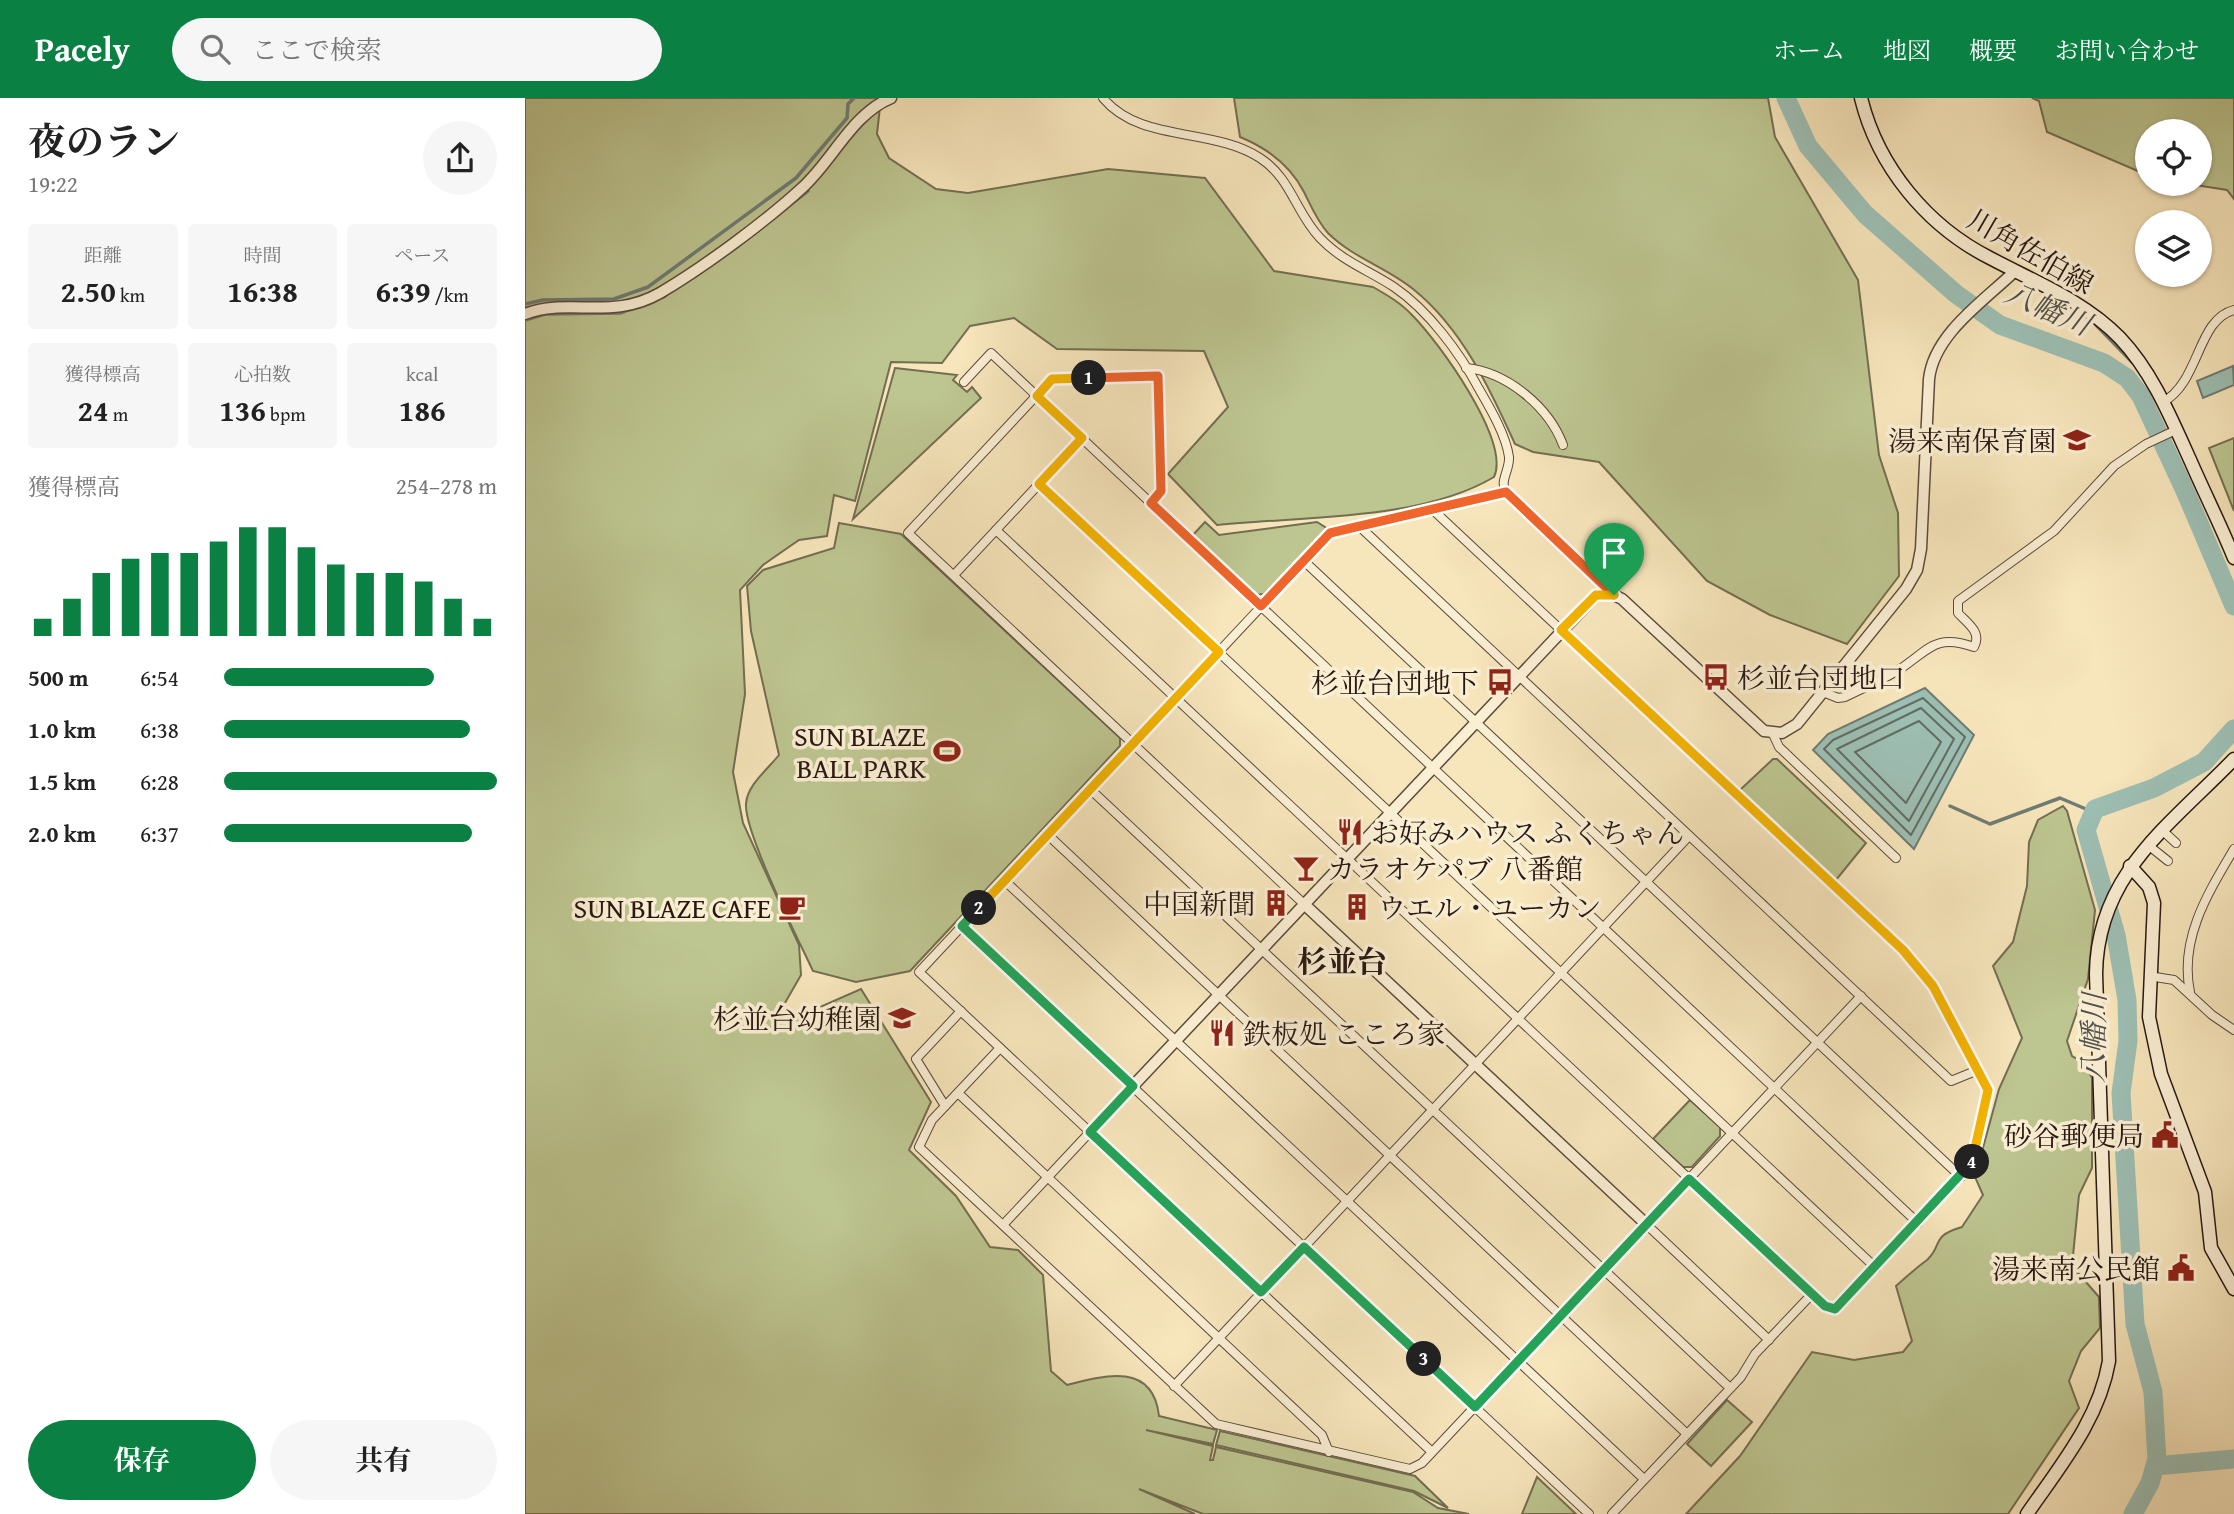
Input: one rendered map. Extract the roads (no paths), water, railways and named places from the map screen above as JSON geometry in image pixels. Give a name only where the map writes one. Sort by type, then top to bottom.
[{"type":"main road","name":"川角佐伯線","points":[[1861,98],[1884,156],[1917,202],[1959,240],[2074,302],[2105,324],[2144,368],[2164,402],[2173,431],[2234,558]]},
{"type":"main road","points":[[2027,1514],[2089,1423],[2102,1393],[2109,1361],[2096,974],[2099,939],[2105,913],[2117,885],[2130,866],[2234,759]]},
{"type":"main road","points":[[2130,866],[2149,887],[2154,903],[2149,976],[2150,1017],[2161,1074],[2205,1192],[2211,1248],[2234,1289]]},
{"type":"street","points":[[525,314],[545,309],[619,308],[659,294],[788,201],[819,171],[866,113],[891,98]]},
{"type":"street","points":[[1103,98],[1115,110],[1133,120],[1237,146],[1270,165],[1294,194],[1308,223],[1320,238],[1350,265],[1407,297],[1431,322],[1467,368],[1506,447],[1509,467],[1503,484],[1506,492],[1757,727],[1773,734],[1790,730],[1906,589],[1917,570],[1921,549],[1930,370],[1941,345],[2015,271]]},
{"type":"street","points":[[2164,402],[2176,394],[2195,365],[2214,320],[2234,310]]},
{"type":"street","points":[[964,382],[991,353],[1918,1223]]},
{"type":"street","points":[[1467,368],[1489,372],[1515,388],[1549,417],[1563,445]]},
{"type":"street","points":[[1151,503],[1161,491],[1158,376],[1052,379],[908,533],[1769,1339]]},
{"type":"street","points":[[1823,692],[1838,698],[1845,697],[1900,669],[1930,645],[1946,641],[1974,647],[1977,641],[1976,631],[1958,613],[1958,601],[2055,531],[2097,482],[2146,443],[2173,431]]},
{"type":"street","points":[[954,575],[1082,438]]},
{"type":"street","points":[[1039,484],[1876,1268]]},
{"type":"street","points":[[1432,1452],[919,972],[1330,533],[1506,492]]},
{"type":"street","points":[[996,530],[1812,1294],[1825,1306],[1835,1309],[1972,1164],[1988,1094],[1978,1070],[1933,986],[1914,961],[1432,509]]},
{"type":"street","points":[[1359,526],[1951,1081],[1978,1070]]},
{"type":"street","points":[[1304,561],[1961,1177]]},
{"type":"street","points":[[1003,1225],[1561,630],[1596,595],[1614,595]]},
{"type":"street","points":[[1773,734],[1779,747],[1896,858]]},
{"type":"street","points":[[1090,789],[1730,1388]]},
{"type":"street","points":[[2163,831],[2176,843]]},
{"type":"street","points":[[1048,835],[1687,1434]]},
{"type":"street","points":[[1174,1385],[1689,836]]},
{"type":"street","points":[[2148,845],[2168,861]]},
{"type":"street","points":[[2190,992],[2187,968],[2198,914],[2234,849]]},
{"type":"street","points":[[1005,881],[1644,1479]]},
{"type":"street","points":[[962,926],[1589,1514]]},
{"type":"street","points":[[2149,976],[2169,978],[2190,992],[2212,1015],[2234,1030]]},
{"type":"street","points":[[1000,1048],[932,1121],[919,1147],[1219,1426],[1410,1469],[1422,1463],[1861,996]]},
{"type":"street","points":[[945,1106],[916,1059],[961,1011]]},
{"type":"street","points":[[958,1093],[1322,1435],[1329,1451]]},
{"type":"street","points":[[1612,1514],[1730,1388],[1769,1339],[1812,1294]]},
{"type":"water","points":[[2233,366],[2234,385],[2203,398],[2197,381]]},
{"type":"water","points":[[1925,688],[1974,735],[1914,849],[1813,750],[1828,734]]},
{"type":"waterway","points":[[525,304],[543,300],[614,299],[648,287],[796,178],[847,118],[848,104],[854,98]]},
{"type":"waterway","name":"八幡川","points":[[1786,98],[1808,146],[1865,214],[1956,294],[2000,325],[2104,363],[2127,378],[2141,396],[2234,606]]},
{"type":"waterway","points":[[774,218],[808,191]]},
{"type":"waterway","points":[[525,320],[545,314],[620,313],[665,296]]},
{"type":"waterway","points":[[2096,325],[2132,362]]},
{"type":"waterway","points":[[1514,494],[1595,571]]},
{"type":"waterway","points":[[1328,529],[1471,496]]},
{"type":"waterway","name":"八幡川","points":[[2133,1514],[2150,1483],[2157,1459],[2153,1392],[2135,1324],[2121,1093],[2128,1041],[2127,1000],[2116,935],[2086,830],[2095,809],[2154,788],[2204,762],[2234,729]]},
{"type":"waterway","points":[[1950,806],[1990,824],[2060,798],[2093,812]]},
{"type":"waterway","points":[[2155,1466],[2234,1459]]},
{"type":"place","name":"湯来南保育園","points":[[2077,440]]},
{"type":"place","name":"杉並台団地口","points":[[1716,677]]},
{"type":"place","name":"杉並台団地下","points":[[1500,682]]},
{"type":"place","name":"SUN BLAZE BALL PARK","points":[[947,751]]},
{"type":"place","name":"お好みハウス ふくちゃん","points":[[1350,832]]},
{"type":"place","name":"カラオケパブ 八番館","points":[[1306,868]]},
{"type":"place","name":"中国新聞","points":[[1276,903]]},
{"type":"place","name":"SUN BLAZE CAFE","points":[[792,907]]},
{"type":"place","name":"ウエル・ユーカン","points":[[1357,907]]},
{"type":"place","name":"杉並台幼稚園","points":[[902,1018]]},
{"type":"place","name":"鉄板処 こころ家","points":[[1222,1033]]},
{"type":"place","name":"砂谷郵便局","points":[[2165,1135]]},
{"type":"place","name":"湯来南公民館","points":[[2181,1268]]},
{"type":"district","name":"杉並台","points":[[1342,961]]}]
